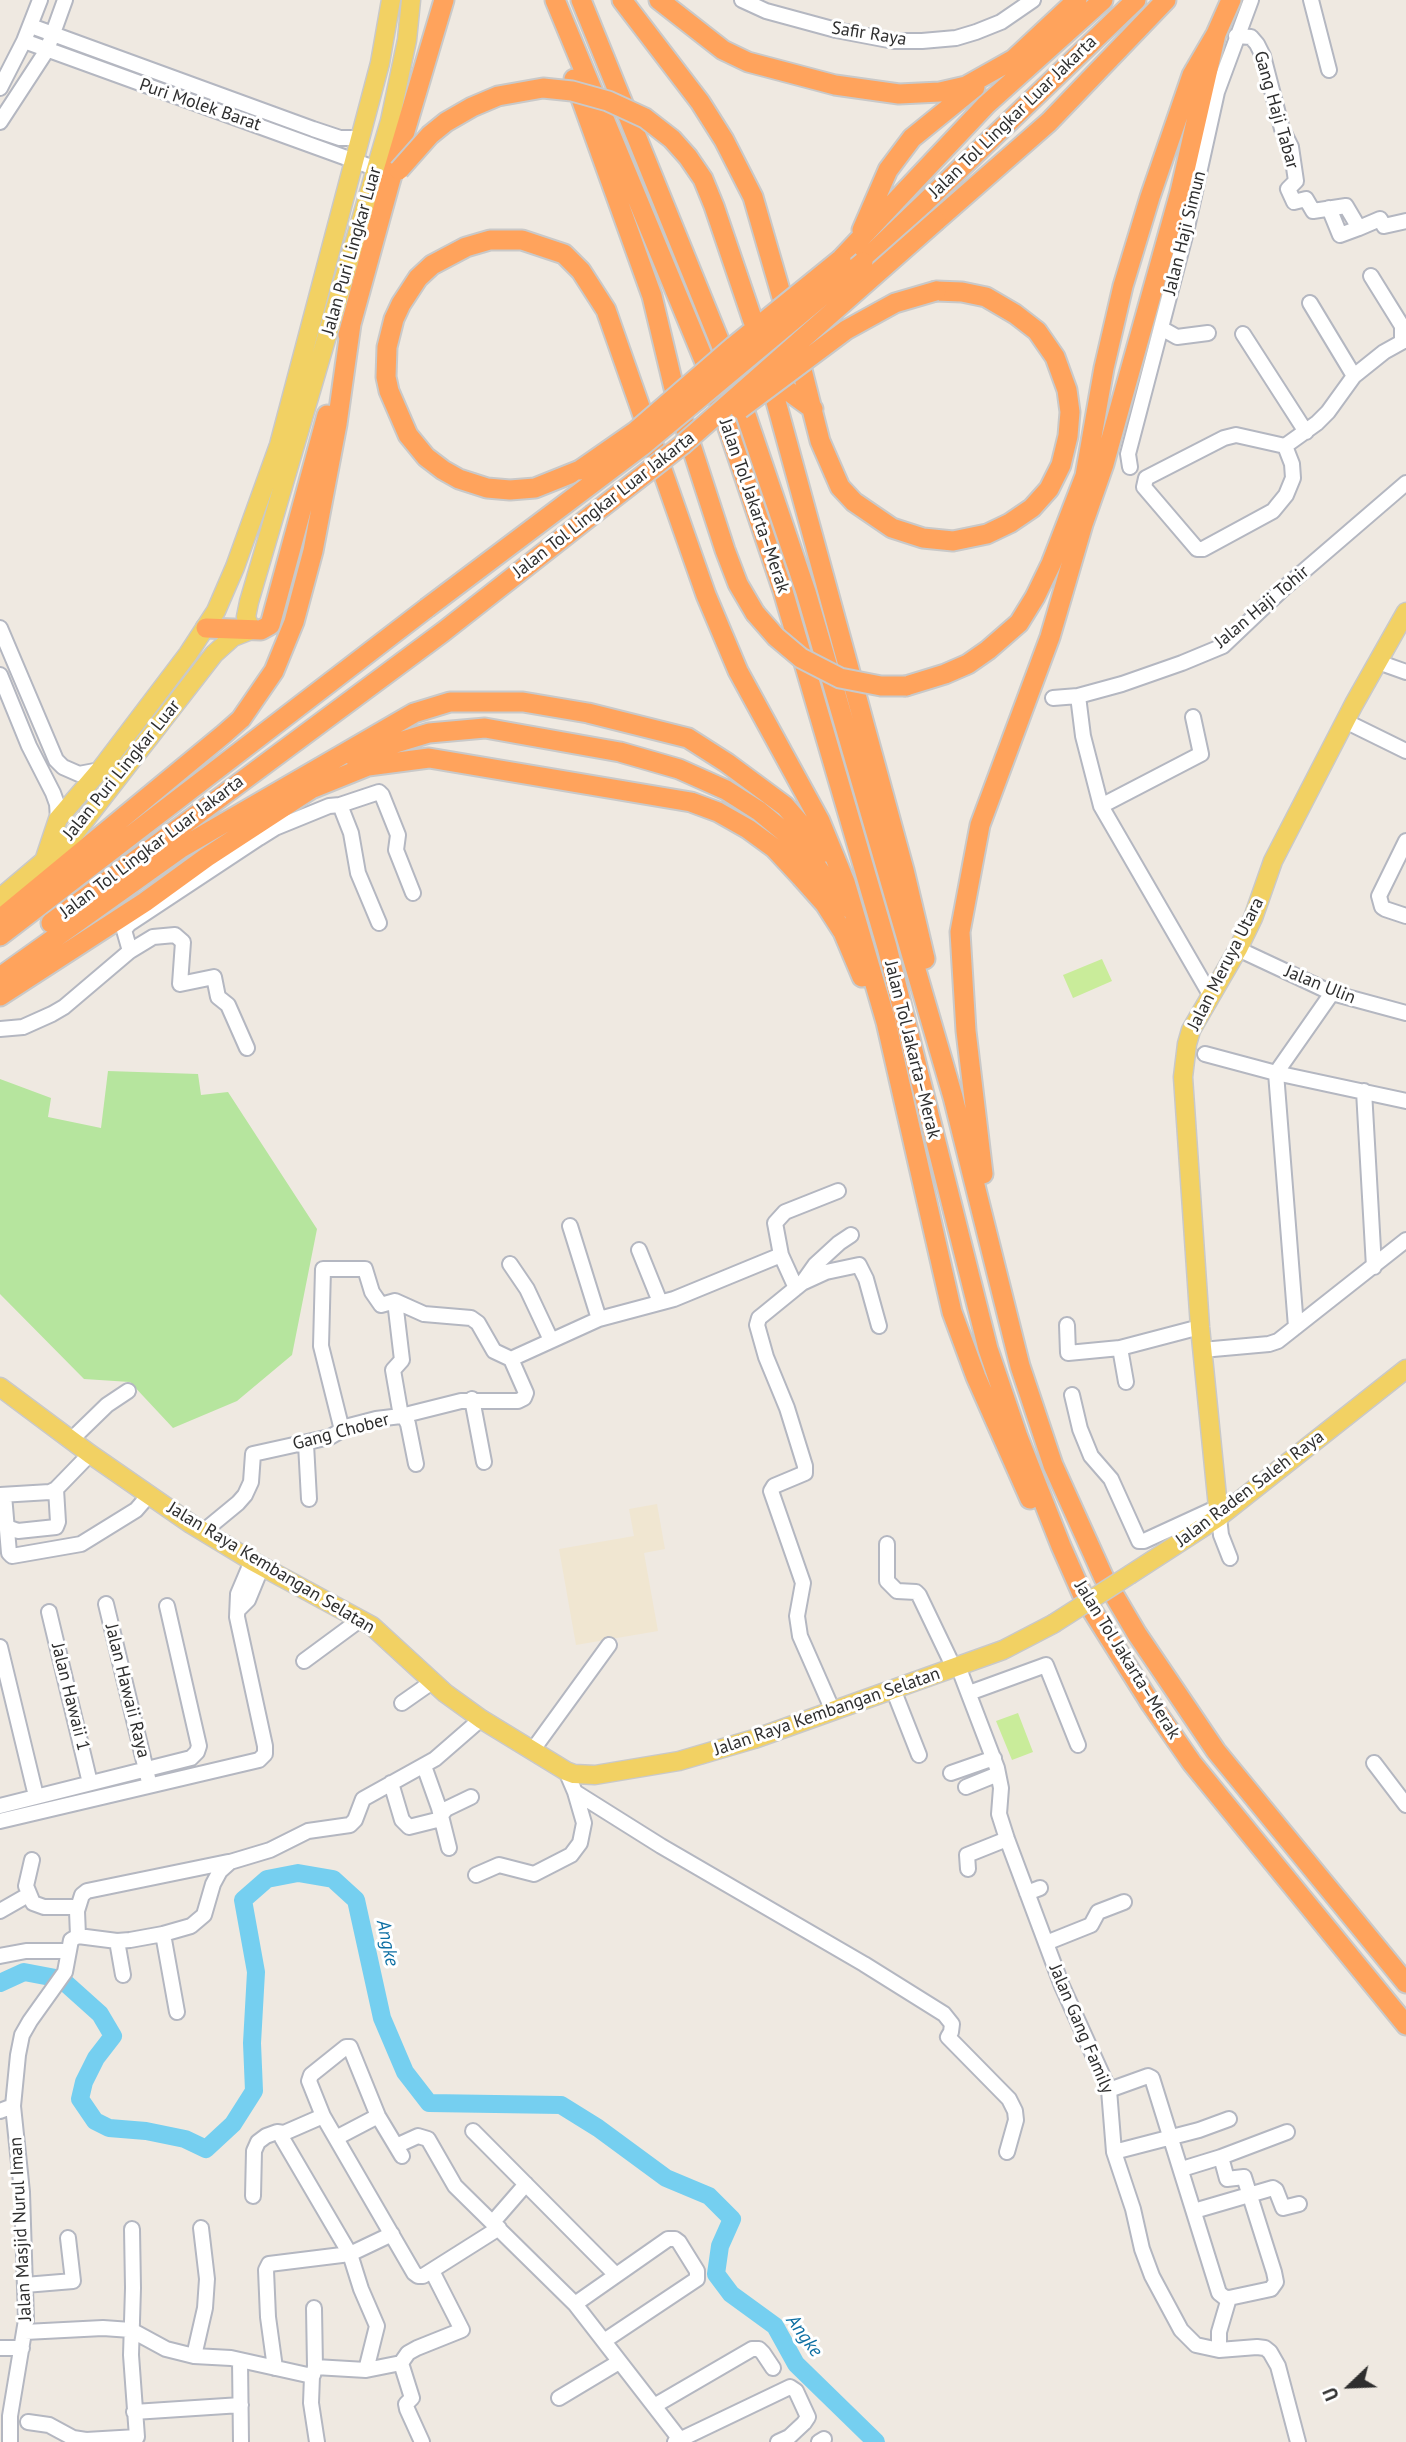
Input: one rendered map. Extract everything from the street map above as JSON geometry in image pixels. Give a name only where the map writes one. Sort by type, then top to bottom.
[{"type":"highway","points":[[206,628],[266,628],[273,619],[390,173],[444,0]]},
{"type":"highway","points":[[555,0],[575,83],[652,296],[678,405],[738,584],[755,612],[776,637],[802,657],[840,678],[881,686],[906,686],[968,664],[1019,623],[1035,597],[1051,564],[1085,476],[1104,368],[1123,286],[1150,197],[1192,75],[1216,34],[1231,0]]},
{"type":"highway","name":"Jalan Tol Jakarta–Merak","points":[[555,0],[709,372],[783,591],[887,947],[988,1349],[1018,1437],[1083,1596],[1192,1763],[1406,2025]]},
{"type":"highway","name":"Jalan Tol Jakarta–Merak","points":[[581,0],[728,362],[793,554],[953,1097],[1020,1366],[1053,1465],[1104,1578],[1137,1634],[1216,1751],[1406,1983]]},
{"type":"highway","points":[[622,0],[712,121],[753,197],[813,409],[820,441],[840,487],[867,513],[892,528],[923,538],[953,541],[987,534],[1010,523],[1032,508],[1049,488],[1061,465],[1070,412],[1067,390],[1055,357],[1037,331],[986,297],[936,291],[895,303],[846,330],[711,430],[682,445]]},
{"type":"highway","points":[[659,0],[723,50],[748,62],[835,85],[899,94],[931,93],[956,89],[1001,67]]},
{"type":"highway","points":[[856,242],[888,170],[912,138],[1022,51],[1077,0]]},
{"type":"highway","points":[[1083,1596],[1041,1524],[1005,1446],[952,1312],[899,1076],[845,882],[820,821],[738,671],[706,595],[615,334],[595,291],[581,271],[564,254],[522,240],[490,240],[466,247],[432,265],[418,278],[401,304],[387,347],[386,377],[389,391],[408,435],[426,457],[459,479],[487,488],[523,490],[545,485],[580,470],[636,431],[734,346],[841,259],[986,105],[1103,0]]},
{"type":"highway","name":"Jalan Tol Lingkar Luar Jakarta","points":[[0,936],[176,799],[642,446],[863,262],[1136,0]]},
{"type":"highway","name":"Jalan Tol Lingkar Luar Jakarta","points":[[0,961],[190,817],[443,632],[682,445],[1049,122],[1166,0]]},
{"type":"highway","points":[[990,1241],[966,1031],[960,932],[980,825],[1050,637],[1083,524],[1104,464],[1180,192],[1216,34]]},
{"type":"highway","points":[[390,173],[429,135],[472,107],[498,96],[543,88],[572,91],[608,101],[645,118],[672,139],[703,179],[753,321],[907,881],[953,1097]]},
{"type":"highway","points":[[0,919],[233,726],[256,699],[274,671],[294,622],[313,551],[337,424],[351,324]]},
{"type":"highway","points":[[769,377],[813,409]]},
{"type":"highway","points":[[0,977],[181,848],[414,713],[450,702],[523,702],[588,713],[688,738],[785,806],[819,844],[845,882]]},
{"type":"highway","points":[[336,758],[354,756],[429,733],[485,728],[620,752],[679,769],[726,790],[759,811],[788,835],[828,881],[863,939]]},
{"type":"highway","points":[[0,996],[311,789],[368,766],[429,758],[691,802],[718,812],[748,829],[774,848],[801,877],[825,904],[843,932],[899,1076]]},
{"type":"main road","name":"Jalan Puri Lingkar Luar","points":[[45,858],[58,819],[100,770],[206,628],[228,583],[273,465],[380,63],[391,0]]},
{"type":"main road","name":"Jalan Puri Lingkar Luar","points":[[45,858],[72,837],[214,654],[233,637],[251,630],[246,617],[252,594],[390,173],[390,121],[402,68],[411,0]]},
{"type":"main road","points":[[228,583],[252,594]]},
{"type":"main road","name":"Jalan Meruya Utara","points":[[1219,1512],[1200,1327],[1183,1077],[1187,1044],[1191,1030],[1238,949],[1259,903],[1273,861],[1345,721],[1406,612]]},
{"type":"main road","points":[[4,893],[45,858]]},
{"type":"main road","name":"Jalan Raden Saleh Raya","points":[[1053,1624],[1131,1574],[1219,1512],[1406,1369]]},
{"type":"main road","name":"Jalan Raya Kembangan Selatan","points":[[0,1387],[90,1454],[204,1531],[257,1564],[361,1619],[395,1646],[432,1682],[481,1719],[580,1778],[679,1761],[754,1739],[1003,1650],[1053,1624]]},
{"type":"street","points":[[0,88],[31,26],[40,0]]},
{"type":"street","points":[[0,122],[47,50],[65,0]]},
{"type":"street","name":"Safir Raya","points":[[742,0],[765,11],[836,30],[894,41],[922,41],[956,38],[976,32],[1001,22],[1034,0]]},
{"type":"street","name":"Jalan Haji Simun","points":[[1130,467],[1128,454],[1186,232],[1217,92],[1251,0]]},
{"type":"street","points":[[1311,0],[1329,70]]},
{"type":"street","name":"Puri Molek Barat","points":[[31,26],[313,130],[340,138],[360,138]]},
{"type":"street","name":"Gang Haji Tabar","points":[[1236,36],[1251,37],[1263,56],[1282,129],[1291,148],[1296,181],[1288,189],[1293,201],[1295,203],[1307,199],[1313,211],[1329,208],[1340,235],[1380,219],[1384,228],[1406,221]]},
{"type":"street","name":"Puri Molek Barat","points":[[24,41],[390,173]]},
{"type":"street","points":[[1285,446],[1292,464],[1293,478],[1286,495],[1273,511],[1203,550],[1197,549],[1144,489],[1146,478],[1224,438],[1236,435],[1285,446],[1328,412],[1352,381],[1384,352],[1405,344],[1402,326],[1371,276]]},
{"type":"street","points":[[1310,303],[1352,381]]},
{"type":"street","points":[[1161,328],[1177,337],[1208,333]]},
{"type":"street","points":[[1243,334],[1306,432]]},
{"type":"street","name":"Jalan Haji Tohir","points":[[1054,698],[1078,696],[1182,663],[1223,646],[1284,588],[1406,483]]},
{"type":"street","points":[[0,628],[56,761],[79,774],[100,770]]},
{"type":"street","points":[[1378,662],[1406,672]]},
{"type":"street","points":[[0,675],[29,746],[53,793],[58,819]]},
{"type":"street","points":[[1078,696],[1083,736],[1101,806],[1211,996]]},
{"type":"street","points":[[1101,806],[1201,754],[1193,717]]},
{"type":"street","points":[[1345,721],[1406,751]]},
{"type":"street","points":[[131,951],[124,930],[129,924],[275,828],[329,806],[381,793],[398,835],[396,850],[413,893]]},
{"type":"street","points":[[340,805],[351,833],[358,873],[379,923]]},
{"type":"street","points":[[1406,841],[1379,896],[1381,907],[1406,916]]},
{"type":"street","points":[[0,1029],[23,1027],[64,1007],[131,951],[153,937],[175,935],[183,942],[180,984],[214,977],[218,998],[228,1005],[247,1048]]},
{"type":"street","name":"Jalan Ulin","points":[[1238,949],[1332,993],[1406,1013]]},
{"type":"street","points":[[1296,1327],[1276,1073],[1332,993]]},
{"type":"street","points":[[1205,1054],[1276,1073],[1406,1101]]},
{"type":"street","points":[[1364,1091],[1374,1267]]},
{"type":"street","points":[[799,1286],[781,1255],[775,1231],[778,1219],[785,1212],[838,1191]]},
{"type":"street","points":[[570,1226],[599,1319]]},
{"type":"street","points":[[799,1286],[815,1265],[851,1235]]},
{"type":"street","points":[[1202,1350],[1269,1344],[1296,1327],[1406,1240]]},
{"type":"street","points":[[639,1250],[660,1302]]},
{"type":"street","points":[[341,1430],[321,1346],[323,1269],[365,1269],[378,1303],[395,1301],[424,1314],[471,1318],[478,1323],[494,1351],[511,1359],[599,1319],[674,1299],[781,1255]]},
{"type":"street","points":[[510,1264],[527,1289],[551,1340]]},
{"type":"street","points":[[833,1711],[800,1636],[797,1616],[803,1583],[771,1491],[774,1486],[801,1475],[805,1472],[805,1466],[787,1408],[765,1357],[757,1325],[759,1318],[799,1286],[826,1272],[859,1265],[866,1279],[879,1326]]},
{"type":"street","points":[[395,1301],[402,1360],[393,1370],[402,1416],[408,1424],[416,1464]]},
{"type":"street","points":[[1067,1325],[1068,1353],[1120,1349],[1200,1327]]},
{"type":"street","points":[[1120,1349],[1126,1382]]},
{"type":"street","name":"Gang Chober","points":[[204,1531],[245,1494],[251,1482],[253,1454],[306,1444],[330,1437],[349,1426],[376,1419],[402,1416],[472,1399],[513,1401],[524,1398],[525,1387],[511,1359]]},
{"type":"street","points":[[71,1440],[107,1405],[128,1391]]},
{"type":"street","points":[[1072,1395],[1080,1429],[1091,1456],[1111,1479],[1139,1541],[1219,1512],[1221,1535],[1230,1558]]},
{"type":"street","points":[[472,1399],[484,1461]]},
{"type":"street","points":[[306,1444],[309,1499]]},
{"type":"street","points":[[90,1454],[56,1489],[37,1494],[2,1495],[10,1555],[80,1544],[136,1510],[149,1495]]},
{"type":"street","points":[[7,1527],[18,1531],[56,1527],[56,1489]]},
{"type":"street","name":"Jalan Gang Family","points":[[887,1544],[887,1581],[897,1591],[918,1594],[969,1693],[994,1758],[1001,1788],[999,1815],[1007,1839],[1034,1890],[1046,1943],[1062,1986],[1109,2090],[1114,2152],[1147,2263],[1162,2297],[1189,2340],[1203,2348],[1219,2350],[1257,2347],[1270,2352],[1278,2366],[1298,2442]]},
{"type":"street","points":[[0,1806],[90,1783],[148,1778],[259,1760],[265,1754],[265,1746],[237,1617],[238,1609],[248,1600],[257,1564]]},
{"type":"street","name":"Jalan Hawaii Raya","points":[[106,1604],[148,1778]]},
{"type":"street","points":[[0,1821],[148,1778],[191,1758],[197,1752],[198,1746],[167,1606]]},
{"type":"street","name":"Jalan Hawaii 1","points":[[49,1612],[90,1783]]},
{"type":"street","points":[[304,1661],[361,1619]]},
{"type":"street","points":[[532,1751],[608,1645]]},
{"type":"street","points":[[0,1647],[36,1796]]},
{"type":"street","points":[[969,1693],[1046,1665],[1078,1745]]},
{"type":"street","points":[[402,1703],[432,1682]]},
{"type":"street","points":[[893,1689],[919,1755]]},
{"type":"street","points":[[78,1936],[77,1911],[82,1895],[87,1891],[230,1861],[270,1850],[308,1831],[350,1825],[355,1820],[363,1799],[424,1766],[481,1719]]},
{"type":"street","points":[[951,1773],[994,1758]]},
{"type":"street","points":[[1374,1763],[1403,1795]]},
{"type":"street","points":[[424,1766],[449,1848]]},
{"type":"street","points":[[966,1787],[998,1774]]},
{"type":"street","points":[[476,1875],[499,1865],[534,1874],[571,1855],[580,1843],[584,1823],[580,1778]]},
{"type":"street","points":[[580,1778],[661,1846],[864,1964],[944,2014],[952,2024],[948,2037],[1009,2099],[1015,2111],[1016,2120],[1007,2152]]},
{"type":"street","points":[[391,1783],[405,1825],[415,1827],[437,1820],[446,1809],[471,1797]]},
{"type":"street","points":[[968,1869],[965,1857],[967,1855],[1007,1839]]},
{"type":"street","points":[[32,1860],[26,1886],[28,1895],[37,1906],[74,1907],[77,1911]]},
{"type":"street","points":[[0,1956],[26,1951],[68,1951],[71,1940],[78,1936],[117,1941],[163,1934],[199,1921],[208,1909],[213,1884],[230,1861]]},
{"type":"street","points":[[0,1911],[28,1895]]},
{"type":"street","points":[[1046,1943],[1091,1925],[1098,1912],[1124,1902]]},
{"type":"street","points":[[163,1934],[177,2012]]},
{"type":"street","points":[[117,1941],[123,1975]]},
{"type":"street","name":"Jalan Masjid Nurul Iman","points":[[10,2442],[10,2416],[25,2332],[25,2285],[22,2192],[7,2109],[22,2035],[65,1972],[68,1951]]},
{"type":"street","points":[[526,2184],[496,2225],[432,2271],[418,2277],[323,2116],[308,2078],[346,2047],[350,2047],[378,2116],[399,2151],[418,2136],[428,2139],[455,2186],[496,2225],[575,2304],[679,2441],[790,2386],[796,2390],[808,2417],[786,2440]]},
{"type":"street","points":[[1109,2090],[1151,2076],[1182,2169],[1216,2288],[1224,2297],[1229,2298],[1271,2289],[1276,2282],[1251,2195],[1243,2177],[1227,2179],[1222,2157]]},
{"type":"street","points":[[253,2196],[254,2151],[258,2142],[266,2136],[277,2132],[284,2133],[323,2116]]},
{"type":"street","points":[[336,2138],[378,2116]]},
{"type":"street","points":[[1114,2152],[1199,2130],[1229,2119]]},
{"type":"street","points":[[473,2131],[616,2276]]},
{"type":"street","points":[[1182,2169],[1287,2132]]},
{"type":"street","points":[[284,2133],[284,2142],[350,2255],[377,2326],[366,2370]]},
{"type":"street","points":[[1194,2211],[1273,2188],[1283,2208],[1299,2204]]},
{"type":"street","points":[[194,2356],[205,2308],[207,2279],[201,2228]]},
{"type":"street","points":[[28,2422],[49,2425],[73,2438],[134,2438],[137,2434],[131,2330],[132,2229]]},
{"type":"street","points":[[275,2368],[268,2317],[266,2270],[269,2264],[350,2255],[392,2234]]},
{"type":"street","points":[[25,2285],[73,2281],[68,2238]]},
{"type":"street","points":[[575,2304],[668,2239],[675,2239],[697,2271],[696,2279],[604,2341]]},
{"type":"street","points":[[422,2442],[407,2409],[406,2404],[412,2398],[401,2363],[408,2353],[417,2348],[462,2330],[432,2271]]},
{"type":"street","points":[[1219,2350],[1219,2332],[1229,2298]]},
{"type":"street","points":[[314,2308],[311,2403],[317,2442]]},
{"type":"street","name":"Jalan Masjid Nurul Iman","points":[[25,2332],[103,2328],[131,2330],[166,2349],[194,2356],[313,2372],[366,2370],[401,2363]]},
{"type":"street","points":[[0,2348],[22,2348]]},
{"type":"street","points":[[654,2406],[752,2349],[759,2349],[773,2368]]},
{"type":"street","points":[[240,2361],[241,2442]]},
{"type":"street","points":[[559,2398],[619,2362]]},
{"type":"street","points":[[134,2412],[241,2405]]},
{"type":"shaded area","points":[[657,1504],[665,1549],[644,1553],[658,1631],[576,1645],[559,1549],[634,1536],[629,1509]]},
{"type":"green space","points":[[1102,959],[1112,981],[1073,998],[1063,975]]},
{"type":"green space","points":[[108,1071],[198,1074],[201,1095],[228,1092],[317,1229],[292,1355],[237,1401],[173,1428],[130,1382],[84,1379],[0,1294],[0,1079],[51,1098],[48,1117],[101,1128]]},
{"type":"green space","points":[[1018,1713],[1033,1752],[1012,1760],[996,1721]]},
{"type":"waterway","name":"Angke","points":[[0,1983],[24,1972],[61,1979],[100,2014],[113,2036],[96,2058],[84,2082],[80,2099],[95,2121],[109,2128],[146,2131],[185,2139],[206,2149],[233,2124],[254,2091],[252,2043],[256,1972],[243,1900],[267,1879],[298,1873],[333,1879],[356,1900],[382,2018],[405,2072],[429,2103],[561,2105],[598,2128],[666,2178],[709,2196],[732,2219],[720,2246],[716,2274],[731,2294],[775,2326],[796,2364],[876,2442]]}]
